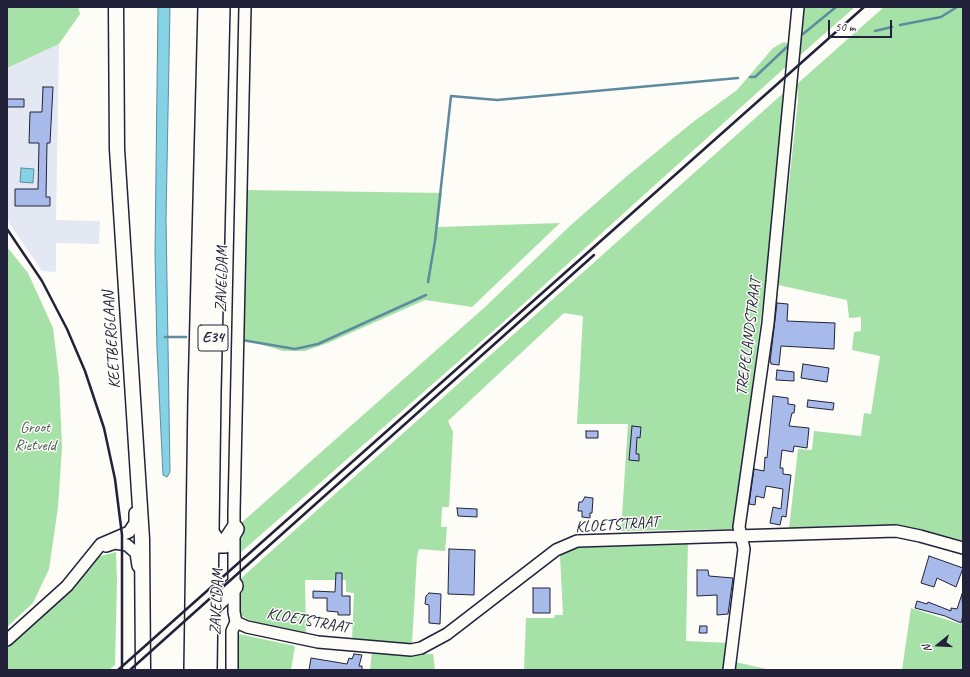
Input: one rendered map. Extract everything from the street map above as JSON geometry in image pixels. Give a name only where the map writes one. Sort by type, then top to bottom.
[{"type":"highway","name":"E34","points":[[193,670],[197,403],[207,7]]},
{"type":"highway","name":"E34","points":[[208,670],[209,531],[221,7]]},
{"type":"highway","points":[[209,531],[218,544],[225,544],[235,529]]},
{"type":"highway","points":[[208,611],[234,586]]},
{"type":"main road","name":"KEETBERGLAAN","points":[[116,7],[117,149],[139,489],[144,592],[143,670]]},
{"type":"main road","name":"KEETBERGLAAN","points":[[124,7],[124,96],[129,221],[149,542],[151,670]]},
{"type":"street","name":"ZAVELDAM","points":[[232,670],[232,631],[236,622],[234,612],[234,504],[245,7]]},
{"type":"street","name":"TREPELANDSTRAAT","points":[[729,670],[744,549],[739,527],[768,323],[798,7]]},
{"type":"street","points":[[7,640],[66,586],[106,541],[126,534],[134,528],[135,506],[139,489]]},
{"type":"street","name":"KLOETSTRAAT","points":[[236,622],[247,627],[318,642],[411,650],[421,648],[447,634],[556,550],[567,544],[589,540],[896,531],[963,548]]},
{"type":"street","points":[[95,552],[115,543],[127,545],[133,549],[136,553],[144,592]]},
{"type":"shaded area","points":[[59,44],[56,220],[100,221],[99,244],[56,243],[56,272],[42,271],[7,220],[7,68]]},
{"type":"green space","points":[[7,7],[78,7],[80,14],[59,44],[7,68]]},
{"type":"green space","points":[[802,7],[855,7],[798,57]]},
{"type":"green space","points":[[884,7],[963,7],[962,540],[910,527],[851,525],[789,529],[798,449],[812,450],[814,431],[861,436],[864,413],[871,414],[880,356],[852,350],[854,332],[861,331],[861,317],[849,318],[847,300],[778,285],[798,100],[797,84]]},
{"type":"green space","points":[[784,42],[792,45],[790,63],[501,324],[240,553],[240,524],[485,307],[572,224],[627,176],[693,122],[737,90],[773,48]]},
{"type":"green space","points":[[789,88],[735,529],[621,531],[628,424],[577,424],[583,316],[564,313],[448,421],[453,432],[449,507],[442,507],[441,527],[447,527],[445,551],[419,549],[417,556],[412,644],[352,641],[354,593],[346,592],[346,580],[305,580],[306,633],[255,623],[242,616],[240,608],[239,580]]},
{"type":"green space","points":[[245,190],[442,193],[438,227],[560,223],[472,307],[425,300],[328,343],[305,351],[283,351],[243,339]]},
{"type":"green space","name":"Groot Rietveld","points":[[7,247],[28,273],[53,328],[59,378],[62,447],[58,507],[49,569],[33,603],[7,627]]},
{"type":"green space","points":[[688,539],[686,641],[730,643],[726,670],[524,670],[526,618],[554,618],[555,615],[563,615],[560,555],[567,549],[573,546]]},
{"type":"green space","points":[[116,552],[117,580],[115,665],[109,670],[7,670],[7,648],[71,590],[97,557]]},
{"type":"green space","points":[[911,608],[963,625],[963,670],[902,670]]},
{"type":"green space","points":[[239,634],[295,646],[291,670],[236,670],[236,637]]},
{"type":"green space","points":[[372,652],[433,654],[435,670],[370,670]]},
{"type":"green space","points":[[735,662],[771,670],[735,670]]},
{"type":"water","points":[[158,7],[170,7],[166,219],[170,472],[167,477],[163,475],[157,349],[155,253]]},
{"type":"water","points":[[21,168],[34,169],[33,183],[20,182]]},
{"type":"building","points":[[43,87],[53,87],[50,143],[47,143],[46,197],[50,197],[50,206],[15,206],[15,189],[38,189],[39,143],[29,143],[30,112],[42,112]]},
{"type":"building","points":[[7,99],[24,99],[24,107],[7,107]]},
{"type":"building","points":[[777,303],[788,304],[787,321],[835,323],[834,349],[781,346],[779,365],[771,364]]},
{"type":"building","points":[[803,364],[829,368],[827,382],[801,378]]},
{"type":"building","points":[[777,370],[794,372],[794,381],[776,380]]},
{"type":"building","points":[[773,396],[788,398],[788,404],[795,405],[794,413],[792,413],[789,426],[809,428],[807,448],[794,446],[793,452],[782,450],[780,468],[783,468],[783,474],[791,475],[786,517],[782,516],[780,525],[770,523],[773,507],[781,509],[783,489],[766,486],[764,498],[756,496],[755,505],[749,504],[754,469],[764,471],[765,457],[767,458]]},
{"type":"building","points":[[808,400],[834,403],[833,410],[807,407]]},
{"type":"building","points":[[632,426],[641,427],[640,438],[637,437],[636,454],[639,454],[639,461],[629,460]]},
{"type":"building","points":[[586,431],[598,431],[598,438],[586,438]]},
{"type":"building","points":[[585,497],[593,498],[592,513],[590,513],[590,518],[582,517],[582,511],[578,511],[579,502],[582,502]]},
{"type":"building","points":[[457,508],[477,509],[477,517],[458,516]]},
{"type":"building","points":[[449,549],[475,550],[474,595],[448,594]]},
{"type":"building","points":[[929,556],[963,568],[956,587],[937,578],[934,587],[921,583]]},
{"type":"building","points":[[697,570],[708,570],[709,576],[733,578],[728,614],[717,615],[717,595],[697,596]]},
{"type":"building","points":[[336,573],[342,573],[342,596],[350,596],[350,615],[338,615],[338,612],[327,611],[327,598],[313,598],[313,591],[335,592]]},
{"type":"building","points":[[533,588],[550,588],[550,613],[533,613]]},
{"type":"building","points":[[429,593],[441,594],[440,624],[429,623],[429,605],[425,604],[426,596]]},
{"type":"building","points":[[962,594],[963,615],[961,623],[945,616],[915,608],[917,601],[927,604],[928,602],[951,611],[951,608],[957,609]]},
{"type":"building","points":[[700,626],[707,626],[707,633],[699,633]]},
{"type":"building","points":[[354,654],[362,655],[359,666],[362,666],[362,670],[309,670],[311,658],[347,664],[349,658],[352,659]]},
{"type":"waterway","points":[[803,34],[836,7]]},
{"type":"waterway","points":[[900,25],[941,17],[957,7]]},
{"type":"waterway","points":[[875,31],[892,27]]},
{"type":"waterway","points":[[750,77],[755,77],[788,46]]},
{"type":"waterway","points":[[428,282],[435,241],[451,96],[497,100],[738,78]]},
{"type":"waterway","points":[[242,340],[295,349],[318,344],[426,295]]},
{"type":"waterway","points":[[165,337],[186,337]]},
{"type":"railway","points":[[118,670],[864,7]]},
{"type":"railway","points":[[7,229],[42,281],[67,329],[85,371],[104,428],[115,479],[122,535],[122,670]]},
{"type":"railway","points":[[130,670],[594,255]]}]
